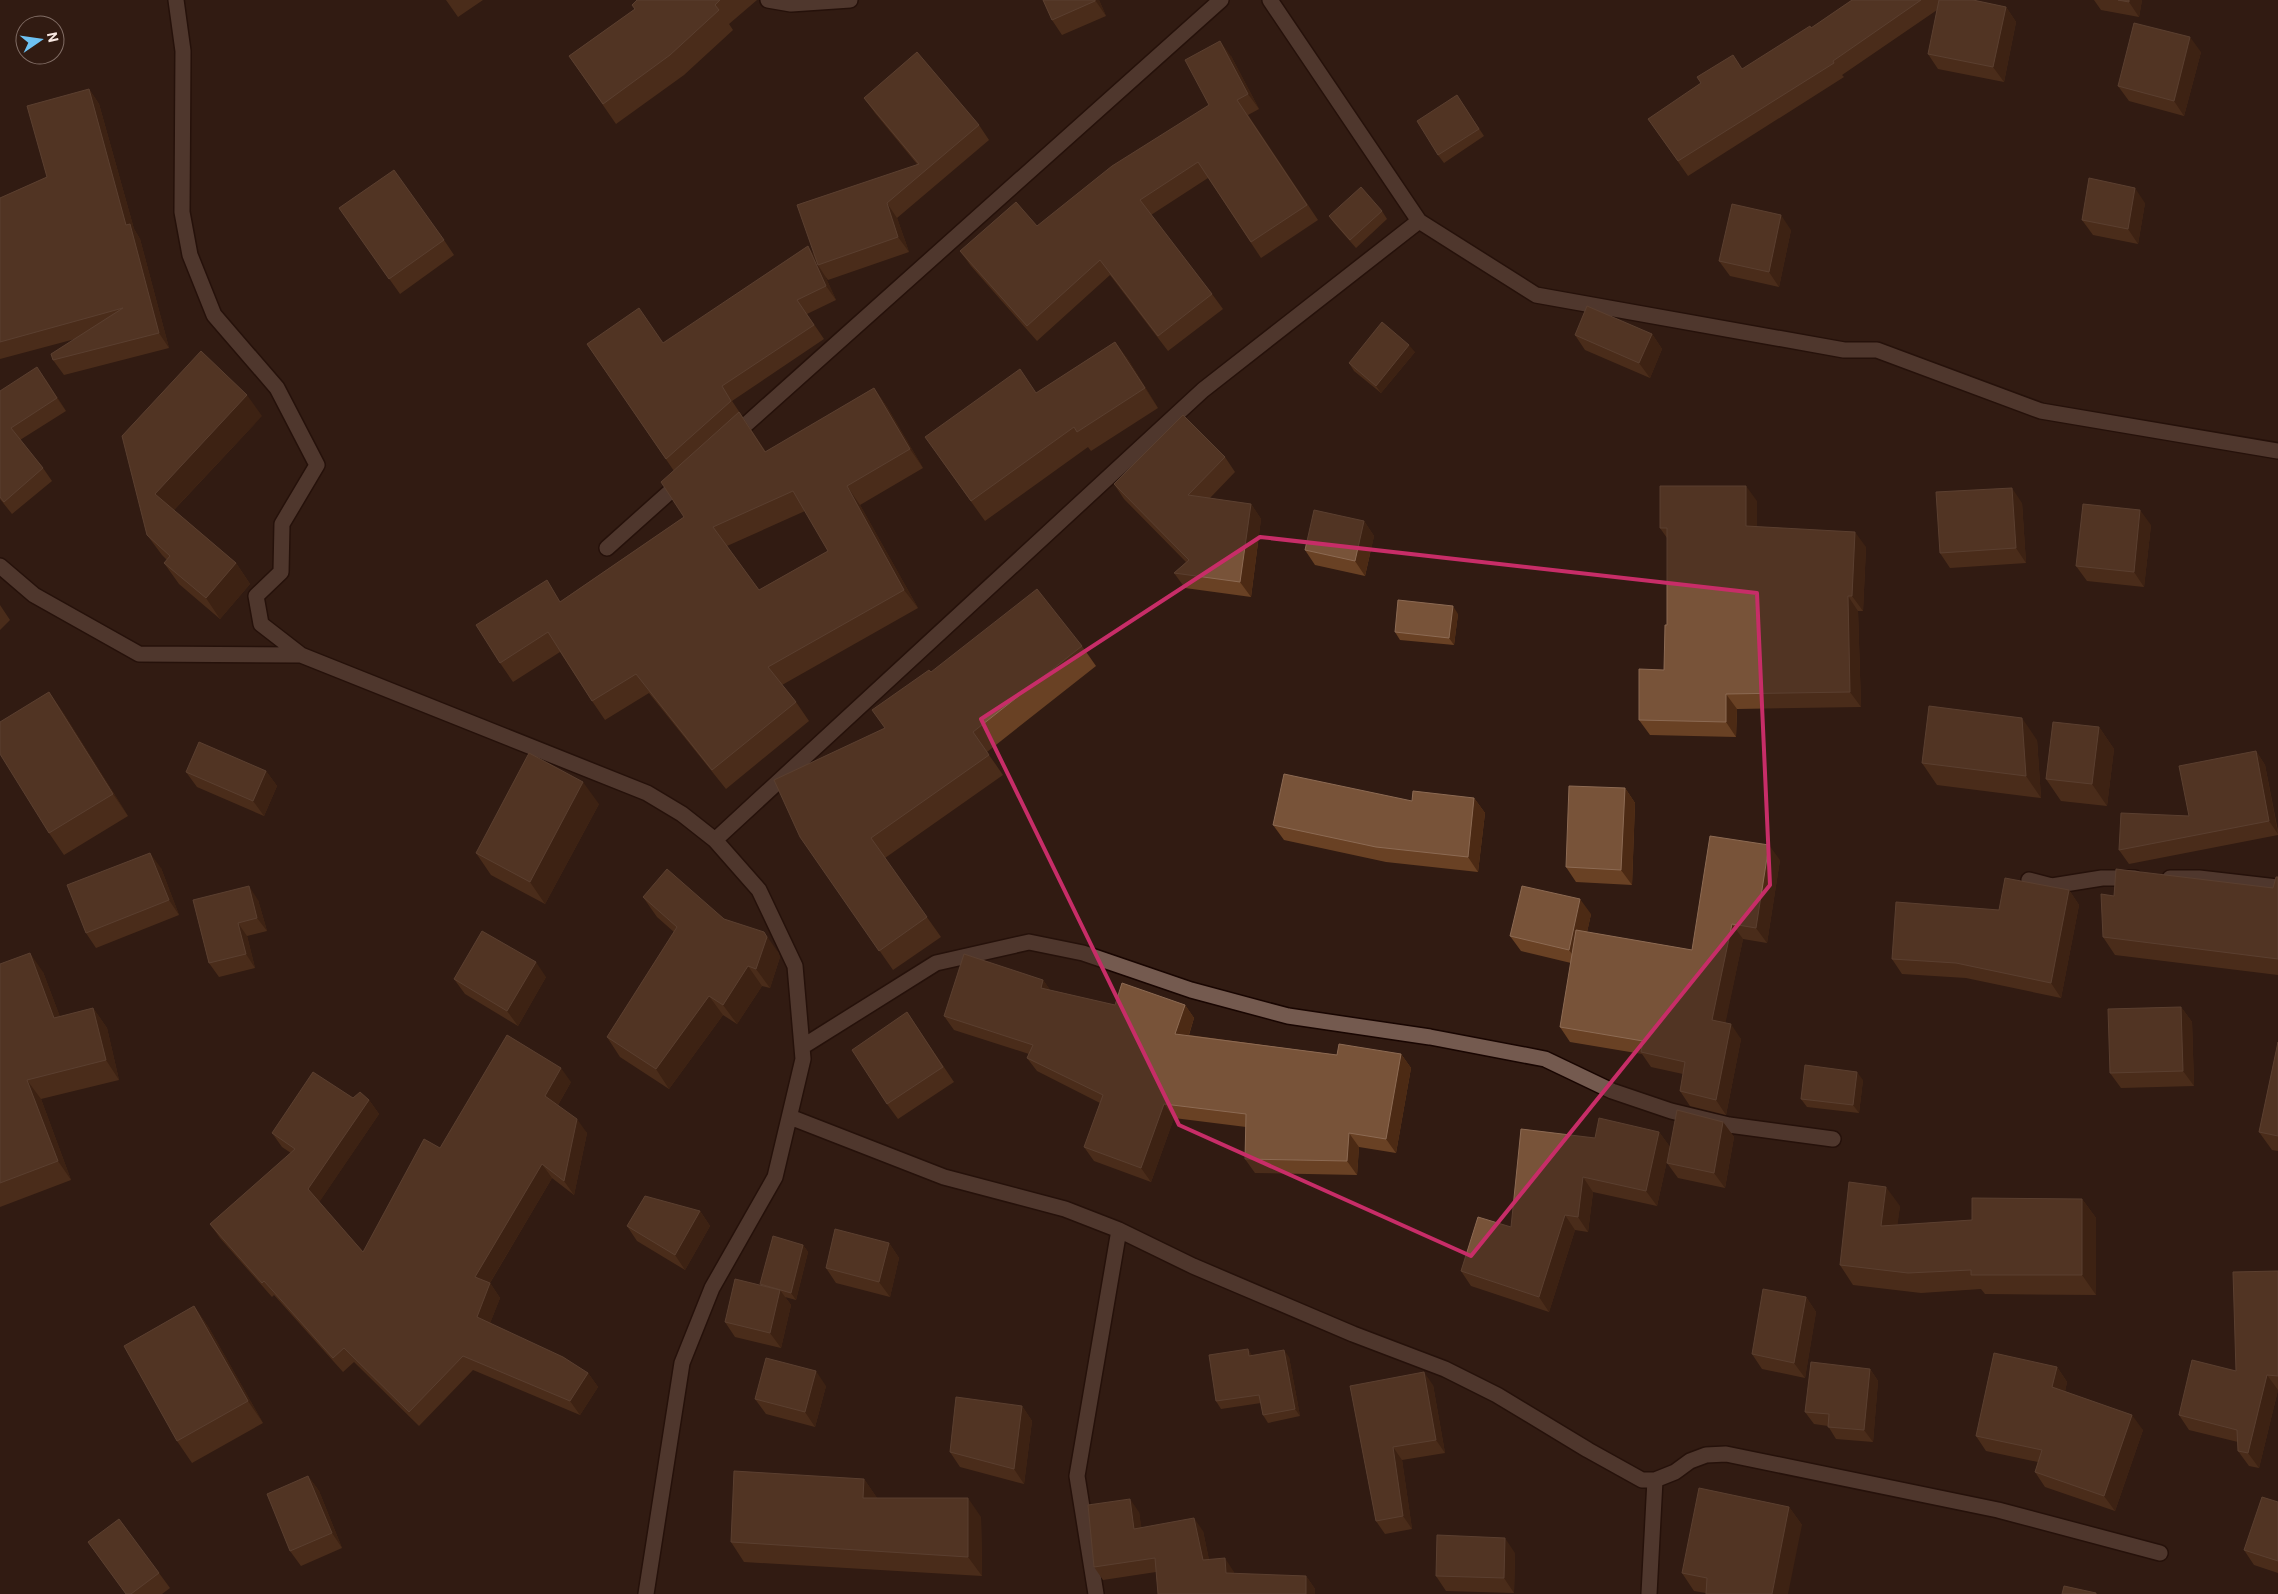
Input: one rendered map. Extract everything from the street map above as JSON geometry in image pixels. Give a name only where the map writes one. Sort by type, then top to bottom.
[{"type":"street","points":[[176,0],[183,51],[182,212],[190,255],[214,315],[277,388],[317,465],[282,524],[281,572],[256,596],[261,624],[301,655],[647,793],[682,814],[715,840],[759,890],[795,966],[803,1059],[776,1178],[712,1288],[682,1363],[646,1594]]},
{"type":"street","points":[[768,0],[791,4],[850,0]]},
{"type":"street","points":[[718,449],[1221,0]]},
{"type":"street","points":[[1270,0],[1419,221],[1536,295],[1844,350],[1877,350],[2041,411],[2278,451]]},
{"type":"street","points":[[715,840],[1203,390],[1419,221]]},
{"type":"street","points":[[607,548],[696,469]]},
{"type":"street","points":[[0,566],[34,595],[139,654],[301,655]]},
{"type":"street","points":[[2028,880],[2052,886],[2102,878],[2199,878],[2278,887]]},
{"type":"street","points":[[802,1047],[936,963],[1029,942],[1083,953],[1190,990],[1288,1016],[1430,1037],[1545,1059],[1612,1091],[1671,1111],[1729,1125],[1833,1139]]},
{"type":"street","points":[[790,1117],[944,1176],[1066,1209],[1119,1230],[1211,1274],[1353,1334],[1445,1369],[1497,1395],[1642,1480],[1655,1480],[1675,1472],[1690,1461],[1706,1455],[1726,1454],[1998,1510],[2160,1553]]},
{"type":"street","points":[[1096,1594],[1077,1476],[1119,1230]]},
{"type":"street","points":[[1649,1594],[1655,1480]]},
{"type":"highlighted area","points":[[1260,537],[1757,593],[1770,885],[1471,1256],[1179,1125],[981,719]]},
{"type":"building","points":[[637,0],[720,0],[715,5],[719,10],[670,55],[603,104],[569,56],[635,9],[632,5]]},
{"type":"building","points":[[1043,0],[1095,0],[1095,1],[1052,20]]},
{"type":"building","points":[[1852,0],[1921,0],[1833,61],[1834,63],[1678,161],[1648,119],[1701,83],[1697,77],[1733,55],[1742,69],[1810,26],[1811,28]]},
{"type":"building","points":[[1939,0],[1973,0],[2006,7],[1993,67],[1928,54]]},
{"type":"building","points":[[2134,23],[2190,37],[2174,101],[2118,86]]},
{"type":"building","points":[[1220,41],[1248,94],[1237,100],[1307,205],[1251,242],[1198,162],[1140,200],[1212,294],[1158,336],[1100,260],[1027,326],[960,251],[1016,202],[1037,226],[1112,166],[1209,105],[1185,60]]},
{"type":"building","points":[[917,52],[979,125],[887,203],[898,237],[818,265],[797,205],[919,164],[864,98]]},
{"type":"building","points":[[89,89],[126,225],[130,224],[159,333],[53,360],[51,354],[123,308],[0,342],[0,198],[47,177],[27,106]]},
{"type":"building","points":[[1457,95],[1479,129],[1438,155],[1417,121]]},
{"type":"building","points":[[394,170],[444,240],[389,279],[339,208]]},
{"type":"building","points":[[2089,178],[2135,188],[2128,229],[2082,220]]},
{"type":"building","points":[[1361,187],[1382,211],[1350,240],[1329,216]]},
{"type":"building","points":[[1732,204],[1781,215],[1769,272],[1719,261]]},
{"type":"building","points":[[808,246],[826,286],[797,300],[814,325],[722,386],[731,401],[666,459],[587,344],[639,308],[663,343]]},
{"type":"building","points":[[1587,306],[1652,334],[1639,363],[1575,335]]},
{"type":"building","points":[[1382,322],[1409,345],[1376,386],[1349,363]]},
{"type":"building","points":[[1115,342],[1145,388],[1077,432],[1074,427],[971,501],[925,437],[1020,369],[1036,393]]},
{"type":"building","points":[[201,351],[247,395],[155,494],[236,563],[206,598],[164,563],[170,556],[147,535],[122,436]]},
{"type":"building","points":[[37,367],[57,398],[11,428],[43,468],[4,502],[0,497],[0,391]]},
{"type":"building","points":[[874,388],[910,449],[847,486],[904,590],[768,667],[796,702],[712,770],[636,674],[592,701],[548,632],[500,663],[476,625],[547,580],[560,602],[684,517],[661,482],[739,412],[765,452]],"holes":[[[793,491],[828,551],[759,590],[713,527]]]},
{"type":"building","points":[[1183,415],[1225,457],[1188,495],[1251,504],[1240,582],[1174,573],[1189,560],[1114,484]]},
{"type":"building","points":[[1660,486],[1746,486],[1746,526],[1855,532],[1852,596],[1848,596],[1850,692],[1726,694],[1726,722],[1639,720],[1639,669],[1664,670],[1665,625],[1667,625],[1667,528],[1660,528]]},
{"type":"building","points":[[2012,488],[2016,548],[1940,553],[1936,492]]},
{"type":"building","points":[[2083,504],[2140,510],[2134,572],[2076,566]]},
{"type":"building","points":[[1314,510],[1364,521],[1355,561],[1305,550]]},
{"type":"building","points":[[1037,589],[1082,646],[973,732],[989,755],[871,838],[927,917],[879,951],[800,837],[774,780],[885,728],[872,710],[929,670],[931,672]]},
{"type":"building","points":[[1398,600],[1453,606],[1449,638],[1395,632]]},
{"type":"building","points":[[49,692],[113,794],[49,833],[0,754],[0,722]]},
{"type":"building","points":[[1929,706],[2022,718],[2026,776],[1922,763]]},
{"type":"building","points":[[2053,722],[2099,727],[2092,784],[2046,779]]},
{"type":"building","points":[[199,742],[266,771],[253,801],[186,772]]},
{"type":"building","points":[[2256,751],[2269,821],[2119,850],[2121,813],[2189,816],[2179,766]]},
{"type":"building","points":[[529,753],[583,782],[530,882],[476,853]]},
{"type":"building","points":[[1284,774],[1412,801],[1413,791],[1474,798],[1468,857],[1376,847],[1273,825]]},
{"type":"building","points":[[1569,786],[1625,788],[1621,870],[1566,867]]},
{"type":"building","points":[[1710,836],[1769,845],[1756,928],[1732,924],[1712,1020],[1731,1024],[1716,1100],[1680,1091],[1685,1062],[1641,1052],[1643,1041],[1560,1027],[1576,930],[1692,950]]},
{"type":"building","points":[[150,853],[169,900],[86,933],[67,885]]},
{"type":"building","points":[[667,869],[724,919],[764,932],[767,937],[756,969],[748,966],[723,1005],[709,996],[656,1069],[607,1037],[677,927],[643,897]]},
{"type":"building","points":[[2116,869],[2273,888],[2276,877],[2278,877],[2278,959],[2103,937],[2101,894],[2114,896]]},
{"type":"building","points":[[2005,878],[2069,890],[2051,983],[1956,963],[1892,959],[1896,902],[1999,910]]},
{"type":"building","points":[[249,886],[257,918],[238,923],[246,954],[209,963],[193,900]]},
{"type":"building","points":[[1522,886],[1580,899],[1569,950],[1510,936]]},
{"type":"building","points":[[482,931],[536,962],[507,1011],[454,979]]},
{"type":"building","points":[[30,953],[54,1018],[93,1008],[106,1060],[27,1080],[58,1161],[0,1183],[0,964]]},
{"type":"building","points":[[964,954],[1043,980],[1041,988],[1115,1005],[1122,983],[1185,1005],[1175,1034],[1337,1055],[1339,1044],[1401,1054],[1386,1139],[1349,1133],[1347,1161],[1245,1159],[1246,1114],[1164,1104],[1141,1168],[1084,1147],[1103,1095],[1027,1058],[1033,1045],[944,1016]]},
{"type":"building","points":[[2181,1007],[2183,1071],[2110,1073],[2108,1009]]},
{"type":"building","points":[[907,1012],[943,1067],[887,1104],[852,1050]]},
{"type":"building","points":[[507,1035],[561,1068],[545,1096],[577,1119],[564,1181],[542,1164],[475,1277],[490,1283],[477,1317],[563,1357],[588,1373],[570,1401],[463,1356],[409,1412],[344,1348],[333,1358],[264,1281],[262,1283],[210,1224],[295,1149],[272,1133],[313,1072],[353,1098],[360,1092],[369,1100],[308,1189],[363,1252],[424,1139],[440,1148]]},
{"type":"building","points":[[2278,1042],[2278,1136],[2259,1132]]},
{"type":"building","points":[[1805,1065],[1857,1072],[1853,1105],[1801,1099]]},
{"type":"building","points":[[1677,1110],[1723,1122],[1714,1173],[1667,1163]]},
{"type":"building","points":[[1599,1118],[1659,1132],[1646,1191],[1583,1177],[1578,1217],[1565,1215],[1539,1297],[1461,1271],[1478,1217],[1511,1227],[1521,1129],[1595,1138]]},
{"type":"building","points":[[1849,1182],[1886,1187],[1881,1226],[1972,1220],[1972,1198],[2082,1199],[2082,1275],[1971,1275],[1971,1270],[1908,1273],[1840,1265]]},
{"type":"building","points":[[645,1196],[700,1211],[675,1255],[627,1226]]},
{"type":"building","points":[[835,1229],[889,1243],[879,1282],[826,1268]]},
{"type":"building","points":[[773,1236],[803,1245],[791,1293],[760,1284]]},
{"type":"building","points":[[2278,1271],[2278,1376],[2267,1375],[2248,1453],[2238,1451],[2237,1430],[2179,1415],[2192,1360],[2236,1371],[2233,1272]]},
{"type":"building","points":[[735,1279],[780,1290],[770,1333],[725,1322]]},
{"type":"building","points":[[1763,1289],[1806,1297],[1794,1363],[1752,1354]]},
{"type":"building","points":[[194,1306],[248,1401],[177,1441],[124,1346]]},
{"type":"building","points":[[1248,1349],[1249,1356],[1284,1350],[1295,1409],[1263,1415],[1259,1395],[1216,1401],[1209,1355]]},
{"type":"building","points":[[1994,1353],[2057,1367],[2052,1387],[2132,1415],[2104,1496],[2035,1472],[2042,1450],[1976,1436]]},
{"type":"building","points":[[766,1358],[816,1371],[805,1412],[755,1399]]},
{"type":"building","points":[[1811,1362],[1870,1369],[1864,1430],[1828,1427],[1829,1414],[1805,1412]]},
{"type":"building","points":[[1424,1372],[1436,1440],[1393,1447],[1403,1516],[1376,1521],[1350,1386]]},
{"type":"building","points":[[956,1397],[1022,1406],[1014,1469],[950,1452]]},
{"type":"building","points":[[734,1471],[864,1479],[863,1498],[968,1498],[968,1557],[731,1542]]},
{"type":"building","points":[[308,1476],[332,1533],[290,1551],[267,1494]]},
{"type":"building","points":[[1699,1488],[1789,1507],[1772,1594],[1706,1594],[1707,1578],[1682,1573]]},
{"type":"building","points":[[2262,1497],[2278,1502],[2278,1561],[2244,1550]]},
{"type":"building","points":[[1130,1499],[1134,1529],[1194,1518],[1203,1560],[1225,1558],[1226,1573],[1306,1576],[1306,1594],[1158,1594],[1155,1558],[1094,1567],[1088,1505]]},
{"type":"building","points":[[119,1519],[159,1573],[131,1594],[126,1594],[88,1542]]},
{"type":"building","points":[[1437,1535],[1505,1538],[1504,1578],[1436,1576]]},
{"type":"building","points":[[2064,1586],[2096,1593],[2096,1594],[2062,1594]]}]
